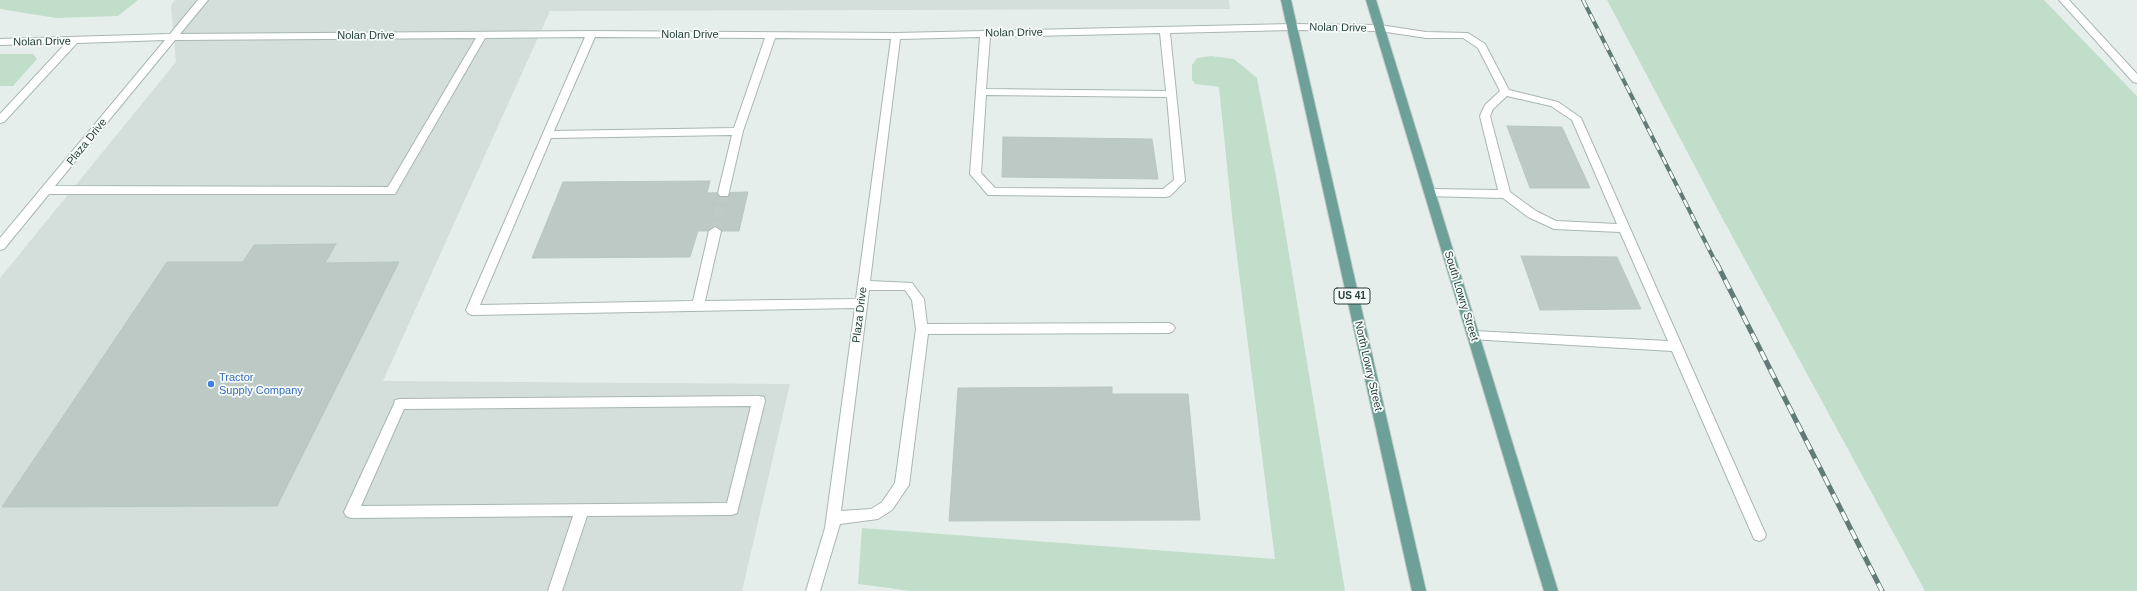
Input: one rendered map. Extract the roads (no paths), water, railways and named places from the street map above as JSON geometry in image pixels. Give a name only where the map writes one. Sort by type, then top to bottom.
[{"type":"main road","name":"North Lowry Street","points":[[1286,0],[1419,591]]},
{"type":"main road","name":"South Lowry Street","points":[[1371,0],[1551,591]]},
{"type":"street","name":"Plaza Drive","points":[[0,246],[48,190],[202,0]]},
{"type":"street","points":[[2064,0],[2137,80]]},
{"type":"street","name":"Nolan Drive","points":[[0,42],[173,37],[591,34],[896,36],[1292,27],[1380,28],[1426,34],[1465,34],[1482,46],[1505,92]]},
{"type":"street","points":[[985,34],[975,174],[992,192],[1166,193],[1180,181],[1165,30]]},
{"type":"street","points":[[591,34],[472,310],[861,303]]},
{"type":"street","points":[[48,190],[391,191],[482,35]]},
{"type":"street","points":[[724,193],[738,131],[771,35]]},
{"type":"street","name":"Plaza Drive","points":[[813,591],[832,528],[896,36]]},
{"type":"street","points":[[0,120],[73,41]]},
{"type":"street","points":[[981,92],[1171,94]]},
{"type":"street","points":[[1505,194],[1484,116],[1489,108],[1505,92],[1554,104],[1576,118],[1759,535]]},
{"type":"street","points":[[548,134],[738,131]]},
{"type":"street","points":[[1430,193],[1505,194],[1532,214],[1554,225],[1624,228]]},
{"type":"street","points":[[698,306],[716,231]]},
{"type":"street","points":[[833,518],[873,515],[887,506],[902,485],[922,329],[918,299],[908,286],[864,285]]},
{"type":"street","points":[[922,329],[1169,328]]},
{"type":"street","points":[[1474,336],[1677,346]]},
{"type":"street","points":[[758,401],[732,509],[582,511],[486,511],[351,512],[400,404],[758,401]]},
{"type":"street","points":[[555,591],[582,511]]},
{"type":"tunnel","points":[[715,231],[724,193]]},
{"type":"railway","points":[[1583,0],[1716,263]]},
{"type":"railway","points":[[1716,262],[1882,591]]},
{"type":"place","name":"Tractor Supply Company","points":[[211,384]]}]
